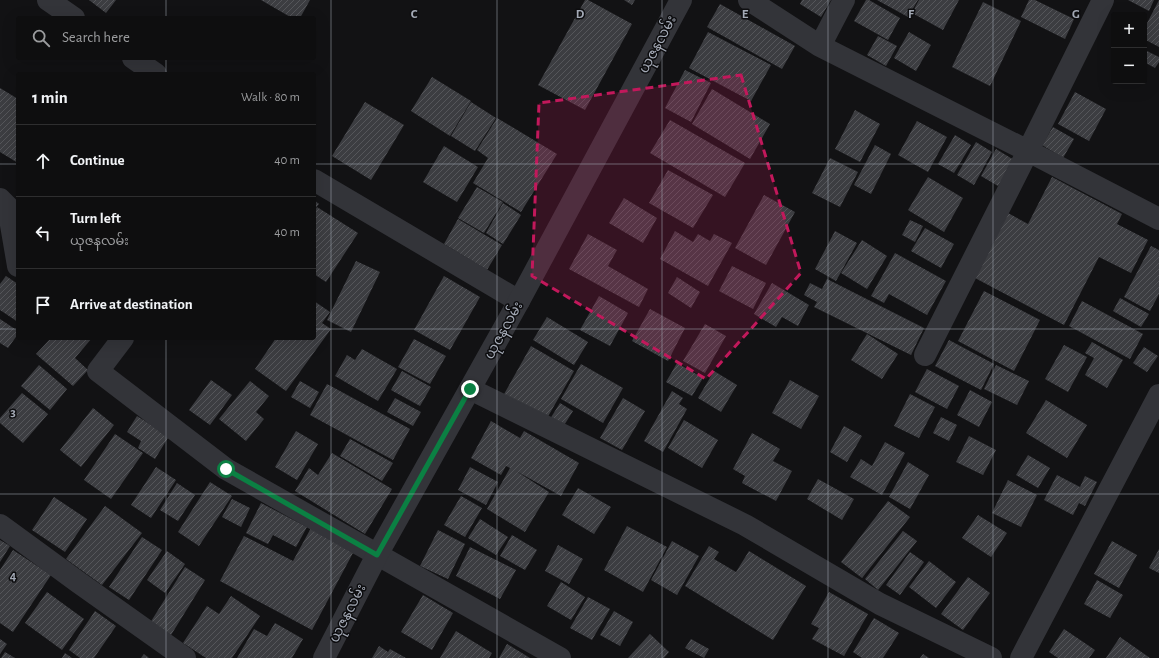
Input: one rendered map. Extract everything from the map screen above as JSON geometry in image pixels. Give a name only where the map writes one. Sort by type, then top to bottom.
[{"type":"street","points":[[48,0],[71,16]]},
{"type":"street","name":"ယုဇနလမ်း","points":[[324,658],[377,555],[520,301],[681,0]]},
{"type":"street","points":[[749,0],[820,46],[1159,219]]},
{"type":"street","points":[[820,46],[844,0]]},
{"type":"street","points":[[925,354],[1103,0]]},
{"type":"street","points":[[135,60],[153,72]]},
{"type":"street","points":[[316,181],[520,301]]},
{"type":"street","points":[[0,199],[8,207],[16,254]]},
{"type":"street","points":[[121,340],[98,370],[226,469],[560,658]]},
{"type":"street","points":[[470,389],[745,525],[880,604],[991,658]]},
{"type":"street","points":[[1021,658],[1159,395]]},
{"type":"street","points":[[0,525],[185,658]]},
{"type":"highlighted area","points":[[741,75],[801,273],[706,379],[532,276],[539,103]]},
{"type":"building","points":[[89,0],[116,0],[106,13]]},
{"type":"building","points":[[261,0],[310,0],[301,16],[289,16]]},
{"type":"building","points":[[585,0],[588,0],[632,24],[585,110],[538,85]]},
{"type":"building","points":[[624,0],[635,0],[632,5]]},
{"type":"building","points":[[802,0],[831,0],[821,17],[800,4]]},
{"type":"building","points":[[866,0],[869,0],[900,18],[888,40],[854,21]]},
{"type":"building","points":[[877,0],[918,0],[908,17]]},
{"type":"building","points":[[919,0],[959,0],[943,30],[912,13]]},
{"type":"building","points":[[1029,0],[1035,0],[1074,19],[1065,39],[1021,17]]},
{"type":"building","points":[[1128,0],[1154,0],[1149,11]]},
{"type":"building","points":[[1159,0],[1159,47],[1147,41],[1147,23]]},
{"type":"building","points":[[983,2],[1021,21],[990,86],[952,67]]},
{"type":"building","points":[[720,4],[795,46],[782,69],[707,27]]},
{"type":"building","points":[[708,32],[771,65],[751,101],[689,68]]},
{"type":"building","points":[[909,32],[931,45],[916,71],[894,58]]},
{"type":"building","points":[[878,36],[897,46],[886,66],[867,55]]},
{"type":"building","points":[[1147,51],[1159,57],[1159,62],[1155,68],[1147,64]]},
{"type":"building","points":[[685,70],[711,83],[691,122],[665,108]]},
{"type":"building","points":[[432,77],[471,101],[450,136],[411,111]]},
{"type":"building","points":[[0,88],[16,98],[16,162],[0,152]]},
{"type":"building","points":[[712,89],[770,124],[750,159],[692,124]]},
{"type":"building","points":[[1075,92],[1106,109],[1089,141],[1058,124]]},
{"type":"building","points":[[365,102],[404,125],[371,180],[332,156]]},
{"type":"building","points":[[471,102],[496,118],[475,151],[451,136]]},
{"type":"building","points":[[855,110],[880,124],[860,162],[835,149]]},
{"type":"building","points":[[497,118],[557,154],[521,212],[473,183],[488,158],[477,150]]},
{"type":"building","points":[[670,120],[745,163],[725,197],[650,153]]},
{"type":"building","points":[[917,121],[947,137],[928,172],[898,155]]},
{"type":"building","points":[[1053,127],[1074,139],[1063,158],[1042,145]]},
{"type":"building","points":[[955,135],[971,145],[954,173],[938,164]]},
{"type":"building","points":[[976,142],[992,152],[974,185],[957,175]]},
{"type":"building","points":[[875,145],[891,154],[871,194],[854,185]]},
{"type":"building","points":[[444,146],[478,167],[457,202],[423,182]]},
{"type":"building","points":[[996,149],[1014,160],[998,186],[981,176]]},
{"type":"building","points":[[830,158],[858,172],[840,207],[812,193]]},
{"type":"building","points":[[668,170],[713,195],[693,228],[649,203]]},
{"type":"building","points":[[928,177],[963,198],[944,232],[908,210]]},
{"type":"building","points":[[1052,177],[1122,214],[1117,224],[1148,240],[1131,273],[1099,257],[1064,325],[975,278],[1008,213],[1028,224]]},
{"type":"building","points":[[477,187],[503,202],[484,233],[458,218]]},
{"type":"building","points":[[764,195],[795,212],[766,265],[735,248]]},
{"type":"building","points":[[624,198],[657,218],[643,243],[609,223]]},
{"type":"building","points":[[503,203],[521,215],[503,244],[486,233]]},
{"type":"building","points":[[317,207],[358,233],[326,282],[316,275]]},
{"type":"building","points":[[458,219],[502,245],[487,270],[444,244]]},
{"type":"building","points":[[910,220],[923,226],[915,242],[902,235]]},
{"type":"building","points":[[925,228],[954,244],[941,268],[911,251]]},
{"type":"building","points":[[675,231],[693,242],[698,234],[710,241],[714,234],[732,243],[708,286],[660,259]]},
{"type":"building","points":[[835,231],[857,243],[836,281],[815,269]]},
{"type":"building","points":[[588,234],[617,250],[608,266],[648,289],[639,307],[569,269]]},
{"type":"building","points":[[862,240],[887,256],[867,289],[841,273]]},
{"type":"building","points":[[1151,246],[1159,250],[1159,294],[1150,311],[1124,297]]},
{"type":"building","points":[[895,253],[946,281],[927,315],[889,294],[884,303],[871,296]]},
{"type":"building","points":[[356,261],[380,272],[351,332],[327,320]]},
{"type":"building","points":[[732,266],[766,283],[753,309],[719,291]]},
{"type":"building","points":[[6,276],[16,283],[16,321],[0,310],[0,284]]},
{"type":"building","points":[[444,276],[480,297],[450,350],[414,330]]},
{"type":"building","points":[[677,277],[700,292],[691,308],[668,293]]},
{"type":"building","points":[[827,279],[924,328],[911,355],[814,307],[817,302],[804,295],[810,283],[822,289]]},
{"type":"building","points":[[772,283],[809,305],[798,326],[782,317],[776,327],[754,314]]},
{"type":"building","points":[[984,291],[1040,320],[1014,371],[958,341]]},
{"type":"building","points":[[599,296],[628,313],[610,346],[580,330]]},
{"type":"building","points":[[1120,298],[1149,314],[1141,327],[1113,311]]},
{"type":"building","points":[[1082,301],[1143,334],[1130,359],[1069,326]]},
{"type":"building","points":[[316,302],[330,312],[322,323],[331,329],[286,391],[255,369],[275,340],[316,340]]},
{"type":"building","points":[[650,309],[685,328],[668,361],[632,341]]},
{"type":"building","points":[[547,317],[588,342],[574,365],[533,340]]},
{"type":"building","points":[[0,319],[16,330],[16,337],[8,348],[0,343]]},
{"type":"building","points":[[705,324],[726,336],[705,373],[683,361]]},
{"type":"building","points":[[867,334],[898,354],[882,379],[851,360]]},
{"type":"building","points":[[414,339],[446,356],[430,384],[398,367]]},
{"type":"building","points":[[49,340],[90,340],[75,358],[88,370],[73,386],[36,354]]},
{"type":"building","points":[[949,340],[994,364],[981,390],[935,366]]},
{"type":"building","points":[[1092,342],[1123,360],[1107,388],[1085,375],[1094,358],[1085,353]]},
{"type":"building","points":[[1064,345],[1087,357],[1068,392],[1045,379]]},
{"type":"building","points":[[531,346],[574,371],[546,420],[503,396]]},
{"type":"building","points":[[1144,347],[1158,356],[1147,372],[1133,363]]},
{"type":"building","points":[[362,349],[397,369],[378,401],[335,376],[347,355],[355,360]]},
{"type":"building","points":[[677,363],[703,378],[692,396],[666,382]]},
{"type":"building","points":[[581,364],[623,388],[603,423],[561,399]]},
{"type":"building","points":[[39,365],[67,389],[50,410],[21,386]]},
{"type":"building","points":[[996,365],[1029,381],[1017,405],[984,389]]},
{"type":"building","points":[[927,369],[959,386],[947,409],[915,392]]},
{"type":"building","points":[[402,371],[431,387],[420,406],[391,390]]},
{"type":"building","points":[[714,371],[737,385],[721,412],[698,398]]},
{"type":"building","points":[[211,380],[232,395],[210,425],[189,410]]},
{"type":"building","points":[[790,380],[819,396],[801,429],[772,413]]},
{"type":"building","points":[[250,381],[269,396],[256,412],[264,419],[246,441],[219,419]]},
{"type":"building","points":[[300,381],[319,392],[310,408],[291,397]]},
{"type":"building","points":[[327,384],[410,429],[393,460],[310,415]]},
{"type":"building","points":[[970,390],[992,402],[979,427],[957,415]]},
{"type":"building","points":[[672,391],[683,398],[679,404],[687,409],[663,452],[644,441]]},
{"type":"building","points":[[22,393],[48,414],[23,443],[0,423],[0,418]]},
{"type":"building","points":[[910,394],[935,407],[919,438],[894,426]]},
{"type":"building","points":[[395,398],[421,412],[413,426],[387,412]]},
{"type":"building","points":[[623,398],[645,411],[622,450],[600,438]]},
{"type":"building","points":[[1046,400],[1087,425],[1067,458],[1026,433]]},
{"type":"building","points":[[560,403],[573,411],[563,427],[550,419]]},
{"type":"building","points":[[93,408],[114,425],[81,467],[60,450]]},
{"type":"building","points":[[137,416],[169,436],[155,459],[138,448],[141,441],[127,432]]},
{"type":"building","points":[[941,417],[957,425],[949,441],[933,433]]},
{"type":"building","points":[[684,420],[718,440],[702,468],[668,448]]},
{"type":"building","points":[[491,421],[520,438],[524,431],[579,463],[561,496],[516,471],[549,492],[525,532],[487,509],[510,468],[506,466],[501,475],[471,458]]},
{"type":"building","points":[[844,426],[862,436],[847,462],[830,452]]},
{"type":"building","points":[[296,431],[318,444],[297,480],[275,467]]},
{"type":"building","points":[[752,433],[780,449],[773,461],[792,471],[776,501],[742,483],[745,476],[733,469]]},
{"type":"building","points":[[115,434],[143,453],[111,499],[84,480]]},
{"type":"building","points":[[969,436],[996,450],[983,475],[956,462]]},
{"type":"building","points":[[350,439],[393,463],[382,481],[340,456]]},
{"type":"building","points":[[885,442],[905,453],[882,495],[850,477],[861,459],[872,466]]},
{"type":"building","points":[[332,453],[392,489],[365,534],[295,491],[309,468],[318,475]]},
{"type":"building","points":[[1028,455],[1050,468],[1038,488],[1016,475]]},
{"type":"building","points":[[908,462],[929,475],[910,509],[889,497]]},
{"type":"building","points":[[156,467],[176,480],[151,518],[131,505]]},
{"type":"building","points":[[470,467],[498,482],[486,505],[458,490]]},
{"type":"building","points":[[1057,475],[1080,487],[1085,476],[1097,482],[1085,506],[1079,503],[1073,515],[1044,500]]},
{"type":"building","points":[[818,479],[854,499],[842,520],[807,499]]},
{"type":"building","points":[[1008,480],[1037,495],[1021,527],[992,513]]},
{"type":"building","points":[[210,482],[232,496],[199,546],[178,532]]},
{"type":"building","points":[[177,483],[195,495],[178,521],[160,510]]},
{"type":"building","points":[[578,488],[611,507],[594,534],[562,515]]},
{"type":"building","points":[[461,496],[482,508],[465,537],[444,525]]},
{"type":"building","points":[[54,497],[87,519],[65,552],[32,530]]},
{"type":"building","points":[[232,499],[250,508],[241,527],[222,517]]},
{"type":"building","points":[[888,501],[910,517],[862,578],[841,562]]},
{"type":"building","points":[[261,503],[307,527],[296,547],[273,535],[268,544],[246,533]]},
{"type":"building","points":[[105,506],[142,533],[102,585],[66,559]]},
{"type":"building","points":[[978,515],[1007,533],[991,557],[962,538]]},
{"type":"building","points":[[480,519],[508,537],[496,555],[468,538]]},
{"type":"building","points":[[627,526],[667,547],[643,592],[604,570]]},
{"type":"building","points":[[311,528],[354,551],[312,630],[220,581],[244,536],[293,561]]},
{"type":"building","points":[[438,530],[465,544],[448,579],[420,566]]},
{"type":"building","points":[[903,531],[917,541],[878,590],[865,579]]},
{"type":"building","points":[[512,535],[537,550],[525,570],[500,556]]},
{"type":"building","points":[[142,537],[162,550],[129,600],[109,587]]},
{"type":"building","points":[[0,540],[10,546],[0,562]]},
{"type":"building","points":[[672,541],[699,556],[677,595],[651,580]]},
{"type":"building","points":[[1112,541],[1137,555],[1119,588],[1094,574]]},
{"type":"building","points":[[558,545],[583,559],[569,584],[545,571]]},
{"type":"building","points":[[709,546],[719,552],[714,559],[736,572],[749,551],[806,586],[773,640],[685,586]]},
{"type":"building","points":[[470,547],[516,570],[500,599],[456,576]]},
{"type":"building","points":[[1159,549],[1159,573],[1149,568]]},
{"type":"building","points":[[13,550],[51,575],[13,632],[0,623],[0,570]]},
{"type":"building","points":[[167,551],[185,564],[165,593],[147,580]]},
{"type":"building","points":[[910,552],[924,562],[900,595],[886,585]]},
{"type":"building","points":[[929,561],[956,582],[936,608],[909,587]]},
{"type":"building","points":[[185,567],[205,580],[171,635],[150,623]]},
{"type":"building","points":[[968,577],[990,593],[963,630],[941,614]]},
{"type":"building","points":[[1097,580],[1123,595],[1110,618],[1084,604]]},
{"type":"building","points":[[561,582],[585,597],[571,620],[547,606]]},
{"type":"building","points":[[47,592],[84,619],[62,650],[25,623]]},
{"type":"building","points":[[829,592],[868,614],[844,656],[812,639],[819,628],[811,624]]},
{"type":"building","points":[[423,595],[453,613],[432,650],[401,632]]},
{"type":"building","points":[[231,596],[260,616],[232,658],[206,658],[183,643],[207,606],[219,614]]},
{"type":"building","points":[[588,597],[610,609],[592,640],[570,628]]},
{"type":"building","points":[[95,611],[116,626],[94,658],[80,658],[69,650]]},
{"type":"building","points":[[614,611],[633,622],[620,646],[600,635]]},
{"type":"building","points":[[874,618],[899,633],[883,658],[862,658],[853,652]]},
{"type":"building","points":[[275,623],[303,639],[292,658],[237,658],[254,629],[267,636]]},
{"type":"building","points":[[1064,629],[1095,650],[1089,658],[1058,658],[1049,652]]},
{"type":"building","points":[[456,631],[492,653],[489,658],[440,658]]},
{"type":"building","points":[[650,634],[669,652],[664,658],[628,658]]},
{"type":"building","points":[[1120,637],[1150,658],[1106,658]]},
{"type":"building","points":[[0,639],[7,644],[0,654]]},
{"type":"building","points":[[691,639],[709,649],[704,658],[685,648]]},
{"type":"building","points":[[507,644],[530,658],[499,658]]},
{"type":"building","points":[[379,646],[388,652],[390,649],[406,658],[372,658]]},
{"type":"building","points":[[5,652],[15,658],[1,658]]},
{"type":"building","points":[[65,653],[72,658],[62,658]]},
{"type":"building","points":[[144,654],[149,658],[141,658]]},
{"type":"building","points":[[923,654],[929,658],[920,658]]},
{"type":"route","points":[[226,469],[377,555],[470,389]]}]
